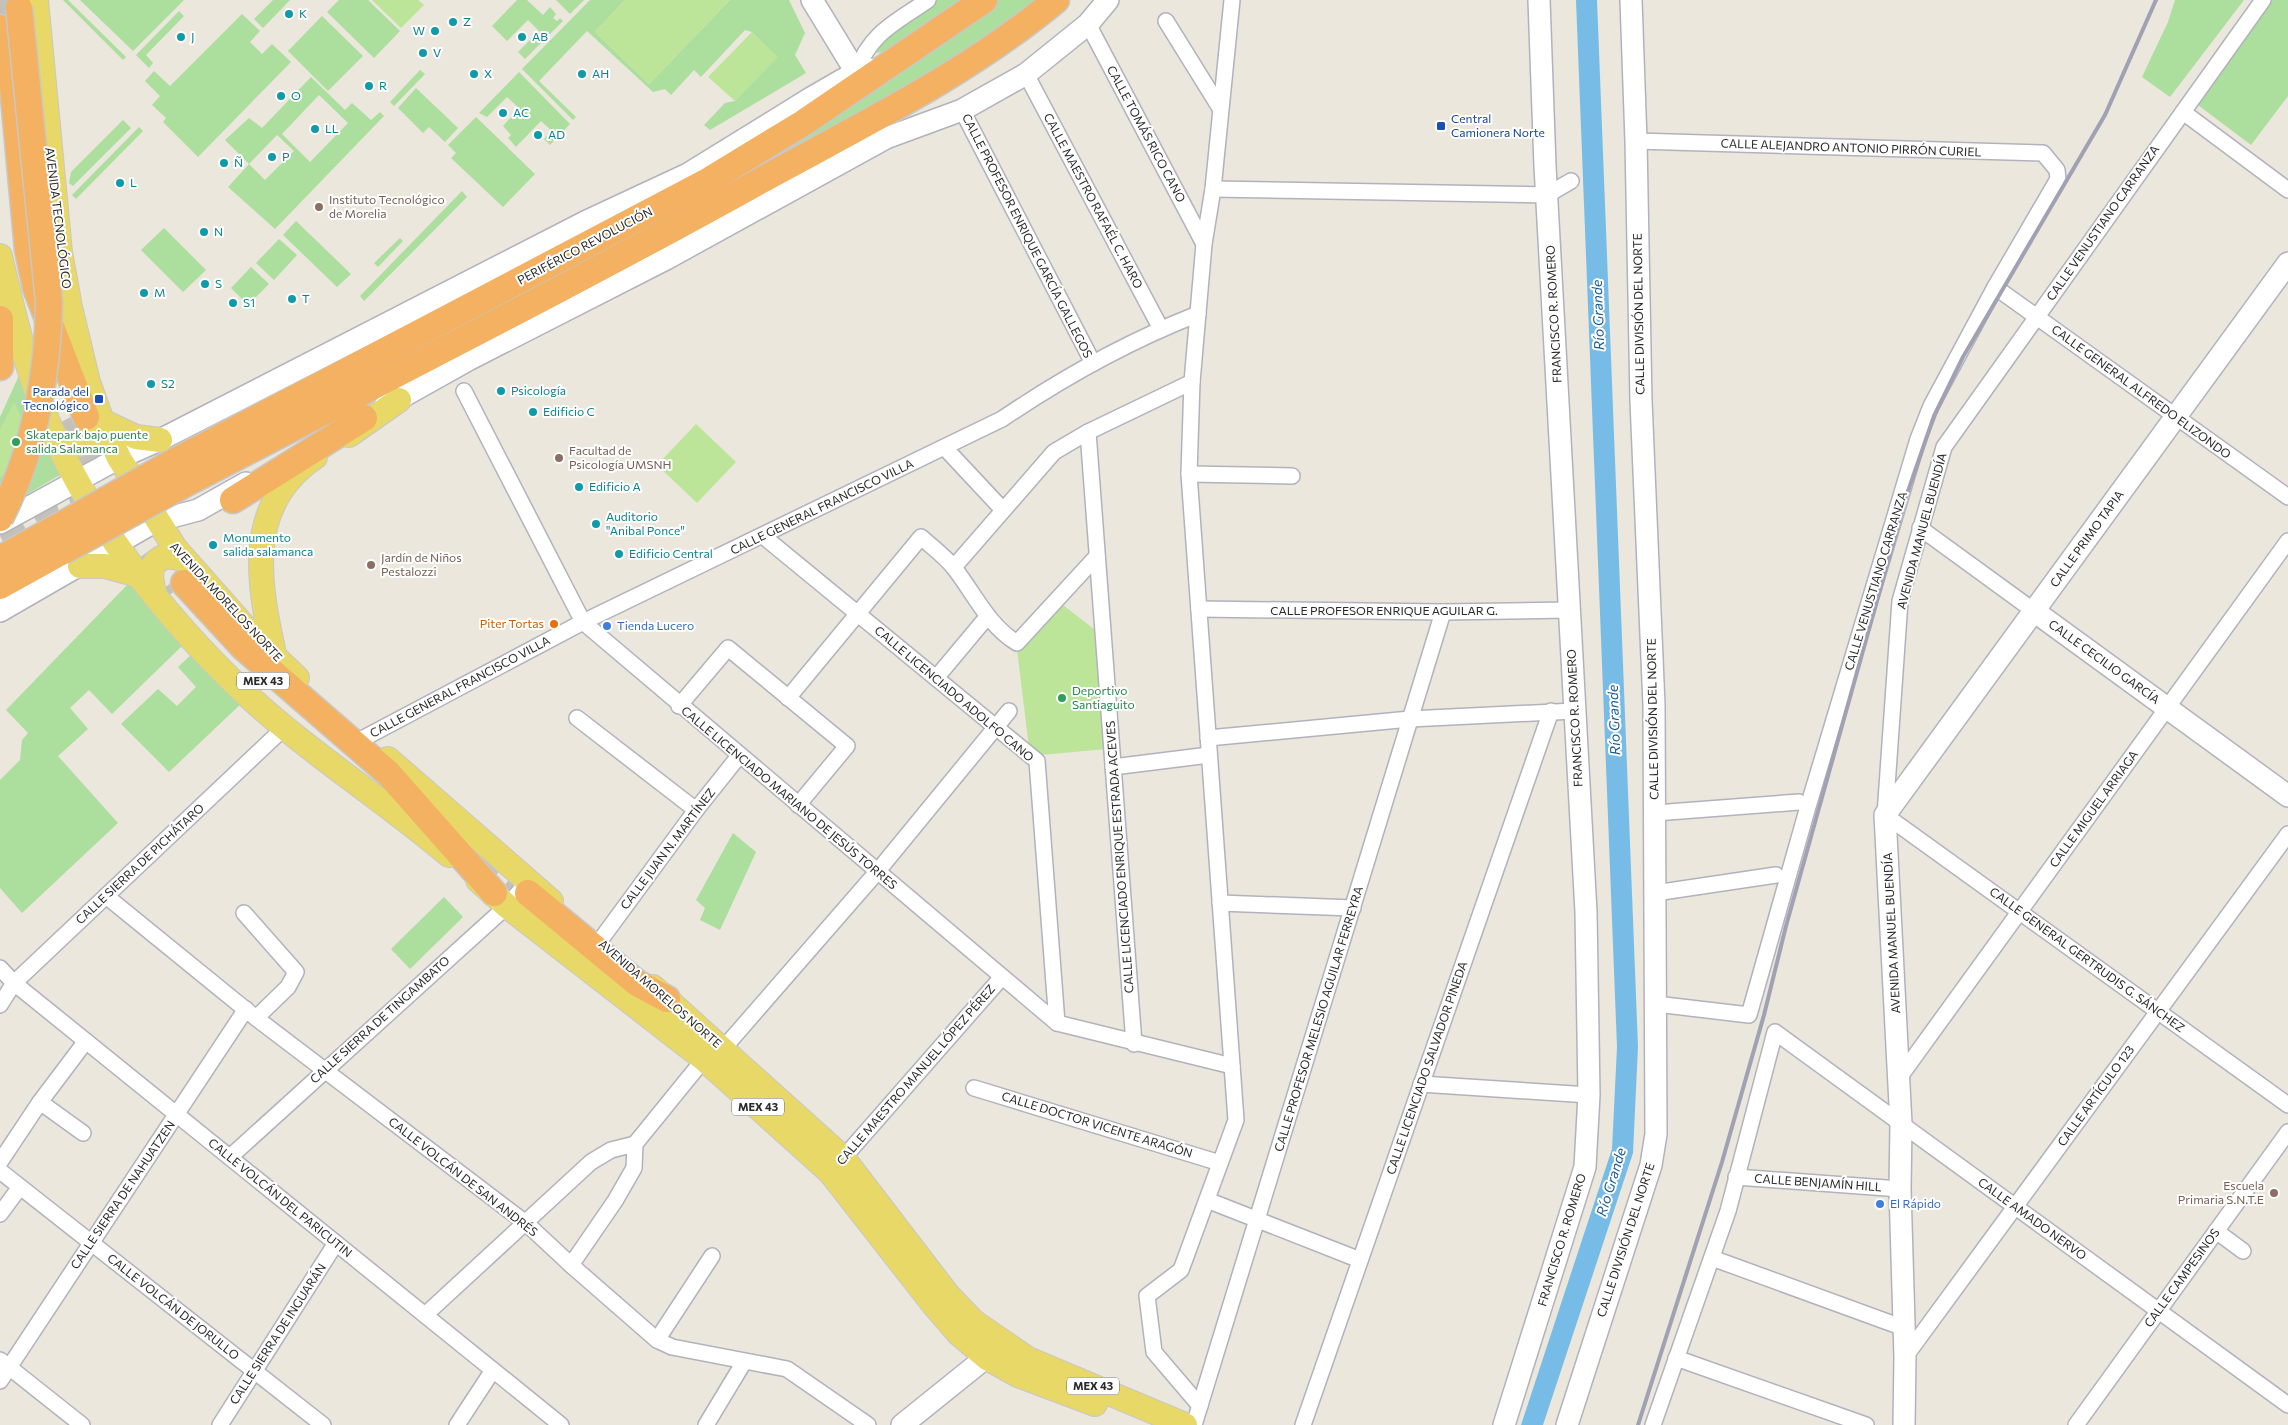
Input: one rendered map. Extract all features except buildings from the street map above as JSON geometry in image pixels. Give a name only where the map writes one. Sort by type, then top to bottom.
[{"type":"highway","name":"PERIFÉRICO REVOLUCIÓN","points":[[175,475],[706,182],[803,123],[984,0]]},
{"type":"highway","name":"PERIFÉRICO REVOLUCIÓN","points":[[175,475],[675,228],[951,76],[999,44],[1056,0]]},
{"type":"highway","points":[[0,518],[19,474],[38,405],[49,342],[49,302],[24,3]]},
{"type":"highway","points":[[0,28],[11,65],[28,250],[36,288],[78,424]]},
{"type":"highway","points":[[6,152],[25,299],[78,424]]},
{"type":"highway","points":[[0,318],[0,367]]},
{"type":"highway","points":[[233,500],[364,418]]},
{"type":"highway","points":[[0,586],[67,548],[175,475]]},
{"type":"highway","points":[[0,559],[67,548]]},
{"type":"highway","name":"MEX 43","points":[[167,581],[232,655],[361,750]]},
{"type":"highway","name":"MEX 43","points":[[167,581],[388,773],[514,894],[637,983],[667,999]]},
{"type":"main road","points":[[812,0],[856,72]]},
{"type":"main road","points":[[0,611],[67,548],[117,544],[156,521],[198,510],[461,364],[666,259],[886,138],[962,110],[1026,74],[1088,24],[1108,0]]},
{"type":"main road","name":"FRANCISCO R. ROMERO","points":[[1504,1425],[1585,1167],[1589,1095],[1586,912],[1547,195],[1539,0]]},
{"type":"main road","name":"CALLE DIVISIÓN DEL NORTE","points":[[1567,1425],[1651,1164],[1656,1134],[1654,706],[1641,402],[1631,0]]},
{"type":"main road","name":"AVENIDA TECNOLÓGICO","points":[[24,3],[60,252],[70,307],[88,382],[78,424],[77,480],[117,544]]},
{"type":"main road","points":[[0,523],[119,458],[160,440],[585,222],[688,174],[856,72],[895,60]]},
{"type":"main road","name":"PERIFÉRICO REVOLUCIÓN","points":[[736,220],[902,103]]},
{"type":"main road","name":"AVENIDA TECNOLÓGICO","points":[[0,256],[19,338],[47,419],[78,424],[119,458]]},
{"type":"main road","name":"CALLE PRIMO TAPIA","points":[[1885,815],[2288,263]]},
{"type":"main road","points":[[275,658],[260,580],[264,525],[273,503],[286,484],[310,461],[399,400]]},
{"type":"main road","points":[[78,424],[136,437],[160,440]]},
{"type":"main road","name":"AVENIDA MORELOS NORTE","points":[[119,458],[156,521],[167,581],[197,646],[247,694],[286,727],[386,803],[514,894],[714,1054],[837,1165],[934,1305],[959,1334],[995,1351],[1028,1359],[1185,1425]]},
{"type":"main road","name":"AVENIDA MORELOS NORTE","points":[[117,544],[275,658],[361,750],[514,894],[599,942],[667,999],[714,1054]]},
{"type":"main road","points":[[67,548],[105,566],[167,581]]},
{"type":"main road","name":"CALLE CECILIO GARCÍA","points":[[2034,611],[2288,796]]},
{"type":"main road","name":"AVENIDA MANUEL BUENDÍA","points":[[1885,815],[1901,1124],[1900,1189],[1905,1356],[1904,1425]]},
{"type":"main road","points":[[902,1425],[995,1351]]},
{"type":"main road","name":"AVENIDA MORELOS NORTE","points":[[995,1351],[1018,1375],[1149,1425]]},
{"type":"street","points":[[856,72],[863,53],[878,35],[928,0]]},
{"type":"street","points":[[1200,1406],[1154,1352],[1148,1296],[1181,1270],[1236,1120],[1189,474],[1192,382],[1204,244],[1213,189],[1232,0]]},
{"type":"street","name":"CALLE VENUSTIANO CARRANZA","points":[[1944,447],[2262,0]]},
{"type":"street","points":[[1166,20],[1220,108]]},
{"type":"street","name":"CALLE TOMÁS RICO CANO","points":[[1088,24],[1204,244]]},
{"type":"street","name":"CALLE MAESTRO RAFAÉL C. HARO","points":[[1026,74],[1160,329]]},
{"type":"street","name":"CALLE PROFESOR ENRIQUE GARCÍA GALLEGOS","points":[[962,110],[1092,363]]},
{"type":"street","points":[[2183,112],[2288,190]]},
{"type":"street","name":"CALLE ALEJANDRO ANTONIO PIRRÓN CURIEL","points":[[1636,141],[2043,153],[2057,170]]},
{"type":"street","name":"CALLE VENUSTIANO CARRANZA","points":[[1656,1004],[1749,1015],[1807,810],[1918,439],[1930,406],[1995,287],[2058,179],[2057,170]]},
{"type":"street","points":[[1213,189],[1547,195],[1571,182]]},
{"type":"street","name":"CALLE GENERAL ALFREDO ELIZONDO","points":[[1995,287],[2288,497]]},
{"type":"street","name":"CALLE GENERAL FRANCISCO VILLA","points":[[361,750],[583,622],[945,448],[1002,419],[1046,389],[1092,363],[1160,329],[1198,314]]},
{"type":"street","points":[[954,567],[1054,452],[1088,432],[1192,382]]},
{"type":"street","name":"CALLE LICENCIADO MARIANO DE JESÚS TORRES","points":[[464,391],[583,622],[679,706],[1057,1023],[1134,1044],[1232,1066]]},
{"type":"street","name":"CALLE LICENCIADO ENRIQUE ESTRADA ACEVES","points":[[1088,432],[1134,1044]]},
{"type":"street","name":"AVENIDA MANUEL BUENDÍA","points":[[1885,815],[1900,602],[1944,447]]},
{"type":"street","points":[[945,448],[1003,510]]},
{"type":"street","points":[[1189,474],[1292,476]]},
{"type":"street","name":"CALLE CECILIO GARCÍA","points":[[1920,528],[2034,611]]},
{"type":"street","name":"CALLE LICENCIADO ADOLFO CANO","points":[[763,536],[1037,762],[1057,1023]]},
{"type":"street","points":[[788,698],[921,537],[954,567],[987,617],[1003,635],[1016,643],[1097,556]]},
{"type":"street","name":"CALLE MIGUEL ARRIAGA","points":[[1899,1078],[2288,541]]},
{"type":"street","name":"CALLE PROFESOR ENRIQUE AGUILAR G.","points":[[1199,609],[1443,612],[1570,610]]},
{"type":"street","name":"CALLE PROFESOR MELESIO AGUILAR FERREYRA","points":[[1194,1425],[1443,612]]},
{"type":"street","points":[[936,678],[987,617]]},
{"type":"street","points":[[679,706],[728,648],[847,746],[798,805]]},
{"type":"street","points":[[425,1315],[527,1224],[592,1162],[611,1150],[635,1144],[877,872],[1009,710]]},
{"type":"street","points":[[1208,738],[1410,719],[1574,710]]},
{"type":"street","name":"CALLE LICENCIADO SALVADOR PINEDA","points":[[1303,1425],[1551,711]]},
{"type":"street","points":[[576,718],[696,810]]},
{"type":"street","name":"CALLE SIERRA DE PICHÁTARO","points":[[0,1005],[14,983],[286,727]]},
{"type":"street","points":[[1113,767],[1209,755]]},
{"type":"street","name":"CALLE JUAN N. MARTÍNEZ","points":[[599,942],[696,810],[739,756]]},
{"type":"street","points":[[1655,813],[1799,802]]},
{"type":"street","name":"CALLE GENERAL GERTRUDIS G. SÁNCHEZ","points":[[1885,815],[2288,1105]]},
{"type":"street","name":"CALLE ARTÍCULO 123","points":[[1905,1356],[2288,834]]},
{"type":"street","points":[[1655,893],[1776,875]]},
{"type":"street","name":"CALLE SIERRA DE TINGAMBATO","points":[[230,1157],[514,894]]},
{"type":"street","name":"CALLE VOLCÁN DE SAN ANDRÉS","points":[[106,896],[251,1014],[527,1224],[570,1266],[657,1340],[672,1347],[787,1369],[868,1425]]},
{"type":"street","points":[[1220,903],[1353,908]]},
{"type":"street","name":"CALLE SIERRA DE NAHUATZEN","points":[[0,1381],[5,1364],[91,1243],[176,1114],[251,1014],[288,987],[296,972],[244,913]]},
{"type":"street","name":"CALLE VOLCÁN DEL PARICUTIN","points":[[0,968],[14,983],[561,1425]]},
{"type":"street","name":"CALLE MAESTRO MANUEL LÓPEZ PÉREZ","points":[[837,1165],[1002,977]]},
{"type":"street","name":"CALLE AMADO NERVO","points":[[1736,1177],[1775,1032],[2288,1405]]},
{"type":"street","points":[[0,1162],[40,1102],[86,1041]]},
{"type":"street","points":[[1421,1084],[1589,1095]]},
{"type":"street","name":"CALLE DOCTOR VICENTE ARAGÓN","points":[[974,1088],[1220,1163]]},
{"type":"street","points":[[40,1102],[83,1133]]},
{"type":"street","name":"CALLE CAMPESINOS","points":[[2076,1425],[2288,1132]]},
{"type":"street","points":[[570,1266],[615,1201],[634,1168],[635,1144]]},
{"type":"street","name":"CALLE VOLCÁN DE JORULLO","points":[[0,1171],[323,1425]]},
{"type":"street","points":[[1653,1425],[1712,1258],[1736,1177]]},
{"type":"street","name":"CALLE BENJAMÍN HILL","points":[[1736,1177],[1900,1189]]},
{"type":"street","points":[[0,1214],[20,1187]]},
{"type":"street","points":[[1207,1200],[1360,1260]]},
{"type":"street","points":[[2216,1232],[2243,1251]]},
{"type":"street","name":"CALLE SIERRA DE INGUARÁN","points":[[220,1425],[336,1243]]},
{"type":"street","points":[[657,1340],[712,1256]]},
{"type":"street","points":[[1712,1258],[1904,1328]]},
{"type":"street","points":[[1676,1358],[1866,1425]]},
{"type":"street","points":[[706,1425],[744,1362]]},
{"type":"street","points":[[5,1364],[82,1425]]},
{"type":"street","points":[[457,1425],[493,1370]]},
{"type":"green space","points":[[63,0],[68,0],[126,57],[123,60]]},
{"type":"green space","points":[[80,0],[184,0],[133,51]]},
{"type":"green space","points":[[273,0],[290,0],[263,28],[254,19]]},
{"type":"green space","points":[[339,0],[368,0],[400,31],[374,58],[327,12]]},
{"type":"green space","points":[[372,0],[418,0],[424,5],[401,28]]},
{"type":"green space","points":[[517,0],[527,0],[543,15],[550,7],[556,14],[553,18],[557,21],[560,18],[563,21],[525,59],[518,52],[539,31],[528,20],[507,41],[492,26]]},
{"type":"green space","points":[[556,0],[584,0],[570,14]]},
{"type":"green space","points":[[590,0],[625,0],[595,32],[649,84],[730,0],[789,0],[805,33],[795,55],[806,73],[710,130],[704,125],[725,103],[735,101],[777,57],[752,32],[745,30],[701,77],[694,70],[671,95],[665,89],[653,92],[587,31],[539,81],[576,117],[573,120],[522,69]]},
{"type":"green space","points":[[625,0],[730,0],[649,84],[595,32]]},
{"type":"green space","points":[[936,0],[972,0],[892,51],[876,53],[884,41]]},
{"type":"green space","points":[[999,0],[1043,0],[982,48],[374,377],[370,371],[988,10]]},
{"type":"green space","points":[[2175,0],[2244,0],[2170,97],[2142,77],[2168,22]]},
{"type":"green space","points":[[2264,0],[2288,0],[2288,96],[2251,145],[2190,99]]},
{"type":"green space","points":[[179,11],[184,16],[146,55],[153,63],[149,68],[136,55]]},
{"type":"green space","points":[[242,14],[260,31],[250,42],[262,54],[272,44],[291,62],[198,157],[163,122],[166,118],[152,105],[160,96],[145,81],[154,71],[170,86]]},
{"type":"green space","points":[[322,16],[363,56],[328,91],[288,51]]},
{"type":"green space","points":[[752,32],[778,57],[735,101],[708,77]]},
{"type":"green space","points":[[420,70],[425,74],[394,106],[390,102]]},
{"type":"green space","points":[[519,72],[570,124],[550,145],[544,139],[552,131],[541,121],[516,147],[508,138],[511,135],[503,126],[519,108],[507,97],[487,117],[479,113]]},
{"type":"green space","points":[[311,77],[345,110],[352,103],[371,120],[380,112],[384,116],[275,229],[228,187],[249,164],[225,140],[249,118],[262,128]],"holes":[[[319,95],[348,123],[310,162],[282,134]],[[277,135],[294,151],[265,180],[249,164]]]},
{"type":"green space","points":[[416,88],[458,128],[445,142],[429,127],[423,133],[398,108]]},
{"type":"green space","points":[[476,117],[535,174],[503,207],[451,158],[456,153],[448,145]]},
{"type":"green space","points":[[123,120],[131,128],[73,186],[69,183],[71,172]]},
{"type":"green space","points":[[139,127],[143,131],[76,199],[72,195]]},
{"type":"green space","points":[[462,191],[467,197],[364,301],[360,296]]},
{"type":"green space","points":[[296,221],[351,274],[337,287],[283,235]]},
{"type":"green space","points":[[164,228],[206,270],[183,292],[141,250]]},
{"type":"green space","points":[[400,238],[403,241],[378,267],[374,263]]},
{"type":"green space","points":[[279,239],[297,255],[274,280],[256,263]]},
{"type":"green space","points":[[251,267],[269,284],[248,305],[231,288]]},
{"type":"green space","points":[[22,369],[65,472],[0,510],[0,417]]},
{"type":"green space","name":"Skatepark bajo puente salida Salamanca","points":[[14,402],[39,454],[0,478],[0,429]]},
{"type":"green space","points":[[696,424],[736,462],[697,503],[657,465]]},
{"type":"green space","points":[[130,582],[184,644],[112,714],[89,690],[70,708],[88,729],[58,756],[118,823],[22,913],[0,888],[0,780],[20,760],[22,740],[28,733],[6,710]]},
{"type":"green space","name":"Deportivo Santiaguito","points":[[1059,602],[1094,629],[1106,749],[1041,755],[1029,747],[1017,650]]},
{"type":"green space","points":[[193,653],[244,701],[169,772],[121,724],[158,689],[177,706],[196,687],[178,667]]},
{"type":"green space","points":[[733,833],[756,852],[720,930],[700,920],[705,908],[696,900]]},
{"type":"green space","points":[[444,897],[463,917],[410,969],[391,949]]},
{"type":"water","name":"Río Grande","points":[[1576,0],[1597,0],[1638,1047],[1633,1153],[1543,1425],[1521,1425],[1612,1149],[1617,1047]]},
{"type":"tunnel","points":[[2,0],[3,51]]},
{"type":"tunnel","points":[[67,419],[113,508],[172,593]]},
{"type":"tunnel","points":[[0,536],[56,506],[83,499],[110,507]]},
{"type":"tunnel","points":[[448,831],[520,887]]},
{"type":"railway","points":[[1638,1425],[1722,1162],[1906,497],[1934,416],[1963,357],[2105,115],[2156,0]]},
{"type":"place","name":"K","points":[[289,14]]},
{"type":"place","name":"Z","points":[[453,22]]},
{"type":"place","name":"W","points":[[435,31]]},
{"type":"place","name":"J","points":[[181,37]]},
{"type":"place","name":"AB","points":[[522,37]]},
{"type":"place","name":"V","points":[[423,53]]},
{"type":"place","name":"X","points":[[474,74]]},
{"type":"place","name":"AH","points":[[582,74]]},
{"type":"place","name":"R","points":[[369,86]]},
{"type":"place","name":"O","points":[[281,96]]},
{"type":"place","name":"AC","points":[[503,113]]},
{"type":"place","name":"Central Camionera Norte","points":[[1441,126]]},
{"type":"place","name":"LL","points":[[315,129]]},
{"type":"place","name":"AD","points":[[538,135]]},
{"type":"place","name":"P","points":[[272,157]]},
{"type":"place","name":"Ñ","points":[[224,163]]},
{"type":"place","name":"L","points":[[120,183]]},
{"type":"place","name":"Instituto Tecnológico de Morelia","points":[[319,207]]},
{"type":"place","name":"N","points":[[204,232]]},
{"type":"place","name":"S","points":[[205,284]]},
{"type":"place","name":"M","points":[[144,293]]},
{"type":"place","name":"T","points":[[292,299]]},
{"type":"place","name":"S1","points":[[233,303]]},
{"type":"place","name":"S2","points":[[151,384]]},
{"type":"place","name":"Psicología","points":[[501,391]]},
{"type":"place","name":"Parada del Tecnológico","points":[[99,399]]},
{"type":"place","name":"Edificio C","points":[[533,412]]},
{"type":"place","name":"Skatepark bajo puente salida Salamanca","points":[[16,442]]},
{"type":"place","name":"Facultad de Psicología UMSNH","points":[[559,458]]},
{"type":"place","name":"Edificio A","points":[[579,487]]},
{"type":"place","name":"Auditorio \"Anibal Ponce\"","points":[[596,524]]},
{"type":"place","name":"Monumento salida salamanca","points":[[213,545]]},
{"type":"place","name":"Edificio Central","points":[[619,554]]},
{"type":"place","name":"Jardín de Niños Pestalozzi","points":[[371,565]]},
{"type":"place","name":"Piter Tortas","points":[[554,624]]},
{"type":"place","name":"Tienda Lucero","points":[[607,626]]},
{"type":"place","name":"Deportivo Santiaguito","points":[[1062,698]]},
{"type":"place","name":"Escuela Primaria S.N.T.E","points":[[2274,1193]]},
{"type":"place","name":"El Rápido","points":[[1880,1204]]}]
